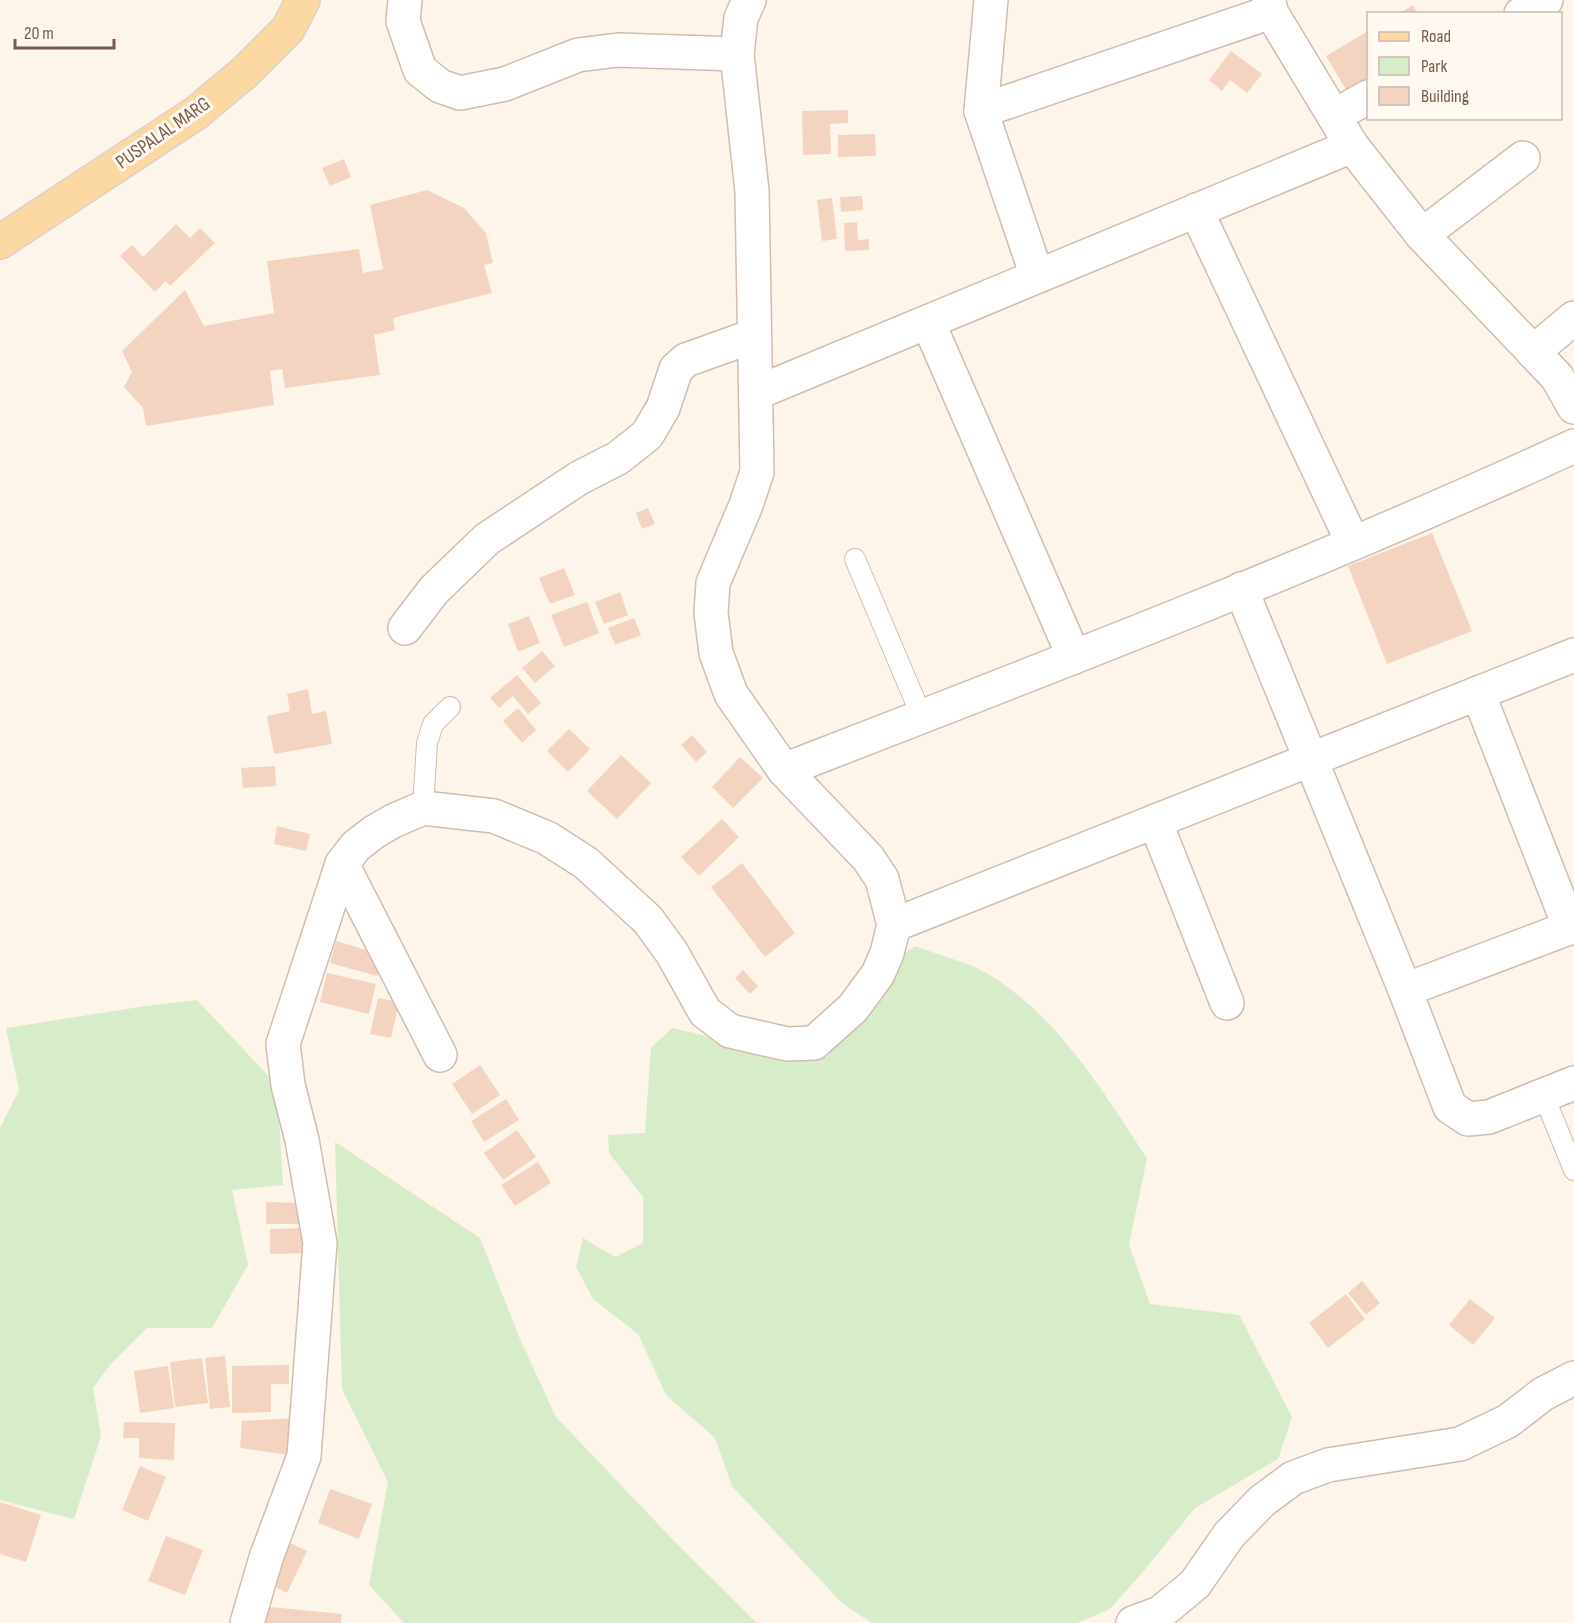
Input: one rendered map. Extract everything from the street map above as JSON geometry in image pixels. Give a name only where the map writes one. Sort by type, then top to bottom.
[{"type":"main road","name":"PUSPALAL MARG","points":[[0,242],[196,113],[245,72],[288,29],[303,0]]},
{"type":"street","points":[[405,0],[403,21],[420,70],[440,86],[459,93],[505,84],[578,55],[618,51],[737,54]]},
{"type":"street","points":[[247,1623],[266,1558],[304,1456],[320,1243],[302,1140],[288,1085],[284,1044],[342,864],[356,846],[393,821],[423,808],[494,816],[547,838],[586,863],[648,920],[672,953],[705,1012],[730,1031],[787,1044],[814,1043],[853,1008],[878,974],[887,953],[894,925],[882,879],[868,858],[784,770],[731,694],[716,653],[711,613],[713,583],[746,505],[757,472],[752,191],[737,54],[741,18],[749,0]]},
{"type":"street","points":[[991,0],[981,111],[1037,276]]},
{"type":"street","points":[[1525,12],[1546,0]]},
{"type":"street","points":[[981,111],[1270,6],[1352,146],[1422,235],[1557,378],[1574,407]]},
{"type":"street","points":[[1334,116],[1367,98]]},
{"type":"street","points":[[756,393],[1352,146]]},
{"type":"street","points":[[1422,235],[1522,158]]},
{"type":"street","points":[[1196,210],[1353,543]]},
{"type":"street","points":[[1533,352],[1574,318]]},
{"type":"street","points":[[928,322],[1074,657]]},
{"type":"street","points":[[405,628],[434,590],[487,539],[579,477],[618,458],[647,435],[663,408],[676,369],[687,360],[753,336]]},
{"type":"street","points":[[784,770],[1241,589],[1353,543],[1574,446]]},
{"type":"street","points":[[1241,589],[1405,990],[1450,1107],[1468,1119],[1489,1117],[1574,1083]]},
{"type":"street","points":[[894,925],[1574,655]]},
{"type":"street","points":[[1405,990],[1572,927],[1478,693]]},
{"type":"street","points":[[1155,821],[1227,1003]]},
{"type":"street","points":[[342,864],[440,1055]]},
{"type":"street","points":[[1133,1623],[1160,1613],[1195,1584],[1229,1535],[1262,1501],[1293,1478],[1328,1465],[1460,1444],[1508,1421],[1543,1394],[1574,1378]]},
{"type":"lane","points":[[855,559],[922,717]]},
{"type":"lane","points":[[423,808],[427,743],[433,724],[450,707]]},
{"type":"lane","points":[[1544,1096],[1574,1170]]},
{"type":"green space","points":[[915,946],[981,970],[1013,991],[1036,1011],[1077,1057],[1147,1158],[1129,1245],[1150,1304],[1239,1315],[1292,1417],[1278,1459],[1195,1508],[1110,1609],[1078,1623],[872,1623],[843,1604],[732,1486],[715,1438],[666,1395],[638,1334],[593,1299],[576,1267],[583,1238],[615,1257],[643,1243],[643,1197],[609,1153],[608,1135],[645,1133],[651,1048],[672,1028],[807,1059],[827,1057],[851,1028],[898,958]]},
{"type":"green space","points":[[197,1000],[277,1085],[283,1185],[232,1190],[248,1265],[212,1328],[147,1328],[110,1365],[93,1388],[101,1436],[74,1519],[0,1500],[0,1128],[19,1090],[6,1028]]},
{"type":"green space","points":[[335,1142],[480,1238],[520,1339],[556,1417],[677,1544],[757,1623],[404,1623],[369,1585],[388,1482],[342,1389]]},
{"type":"building","points":[[1413,5],[1417,12],[1401,12]]},
{"type":"building","points":[[1367,32],[1367,82],[1348,93],[1326,56]]},
{"type":"building","points":[[1231,51],[1262,74],[1247,93],[1230,80],[1222,91],[1209,80]]},
{"type":"building","points":[[848,110],[848,123],[830,124],[831,154],[803,155],[802,111]]},
{"type":"building","points":[[875,134],[876,156],[838,157],[838,135]]},
{"type":"building","points":[[344,159],[351,177],[330,186],[322,168]]},
{"type":"building","points":[[427,190],[464,208],[486,233],[493,263],[484,265],[492,293],[393,318],[395,330],[374,335],[380,375],[285,388],[282,369],[270,371],[274,405],[146,426],[143,408],[124,387],[132,372],[122,351],[185,290],[204,326],[274,313],[267,261],[359,249],[363,273],[383,269],[370,205]]},
{"type":"building","points":[[862,196],[863,210],[841,212],[840,197]]},
{"type":"building","points":[[832,198],[837,239],[822,241],[817,200]]},
{"type":"building","points":[[857,222],[858,240],[869,239],[869,250],[845,251],[844,223]]},
{"type":"building","points":[[176,224],[190,238],[200,228],[215,243],[170,286],[166,281],[155,292],[120,256],[132,245],[143,257]]},
{"type":"building","points":[[648,508],[655,524],[642,529],[636,513]]},
{"type":"building","points":[[1432,533],[1472,631],[1387,664],[1348,566]]},
{"type":"building","points":[[564,568],[575,595],[550,604],[539,578]]},
{"type":"building","points":[[620,592],[628,615],[604,624],[595,602]]},
{"type":"building","points":[[587,602],[599,633],[564,647],[551,615]]},
{"type":"building","points":[[529,616],[540,643],[518,652],[508,624]]},
{"type":"building","points":[[634,618],[641,635],[615,645],[608,628]]},
{"type":"building","points":[[542,651],[555,666],[535,683],[522,668]]},
{"type":"building","points":[[517,675],[541,703],[528,714],[513,696],[499,708],[490,698]]},
{"type":"building","points":[[308,689],[312,714],[326,711],[332,744],[274,754],[267,716],[290,711],[287,694]]},
{"type":"building","points":[[518,708],[536,730],[522,743],[503,721]]},
{"type":"building","points":[[569,729],[590,749],[568,772],[547,751]]},
{"type":"building","points":[[692,735],[707,752],[696,762],[681,745]]},
{"type":"building","points":[[621,755],[651,783],[617,819],[587,791]]},
{"type":"building","points":[[740,757],[763,778],[733,808],[712,787]]},
{"type":"building","points":[[275,766],[276,786],[243,788],[241,768]]},
{"type":"building","points":[[722,819],[739,837],[699,876],[681,857]]},
{"type":"building","points":[[277,826],[310,834],[306,851],[274,844]]},
{"type":"building","points":[[742,863],[795,933],[765,957],[711,887]]},
{"type":"building","points":[[336,941],[383,955],[377,976],[330,963]]},
{"type":"building","points":[[743,970],[758,986],[750,994],[735,978]]},
{"type":"building","points":[[327,973],[376,984],[369,1014],[320,1002]]},
{"type":"building","points":[[378,998],[399,1002],[391,1038],[370,1034]]},
{"type":"building","points":[[480,1065],[500,1095],[472,1114],[452,1084]]},
{"type":"building","points":[[506,1099],[519,1120],[484,1142],[471,1121]]},
{"type":"building","points":[[517,1130],[536,1157],[503,1180],[484,1153]]},
{"type":"building","points":[[538,1162],[551,1183],[515,1206],[501,1185]]},
{"type":"building","points":[[266,1202],[303,1203],[302,1224],[266,1224]]},
{"type":"building","points":[[313,1228],[313,1253],[270,1254],[270,1229]]},
{"type":"building","points":[[1362,1281],[1380,1303],[1366,1315],[1348,1293]]},
{"type":"building","points":[[1346,1294],[1365,1319],[1328,1348],[1309,1323]]},
{"type":"building","points":[[1470,1299],[1495,1318],[1473,1345],[1449,1325]]},
{"type":"building","points":[[225,1356],[230,1407],[210,1409],[205,1358]]},
{"type":"building","points":[[202,1358],[208,1403],[175,1407],[170,1362]]},
{"type":"building","points":[[289,1365],[289,1384],[271,1384],[271,1412],[232,1413],[232,1366]]},
{"type":"building","points":[[168,1366],[174,1408],[140,1413],[134,1371]]},
{"type":"building","points":[[297,1418],[294,1456],[240,1448],[242,1421]]},
{"type":"building","points":[[124,1422],[175,1423],[174,1460],[139,1458],[139,1438],[123,1438]]},
{"type":"building","points":[[140,1466],[166,1477],[148,1521],[122,1510]]},
{"type":"building","points":[[330,1489],[372,1504],[359,1539],[318,1523]]},
{"type":"building","points":[[0,1502],[41,1515],[26,1562],[0,1554]]},
{"type":"building","points":[[166,1536],[203,1550],[185,1595],[148,1581]]},
{"type":"building","points":[[286,1541],[307,1551],[287,1593],[267,1583]]},
{"type":"building","points":[[260,1606],[342,1614],[341,1623],[258,1623]]}]
